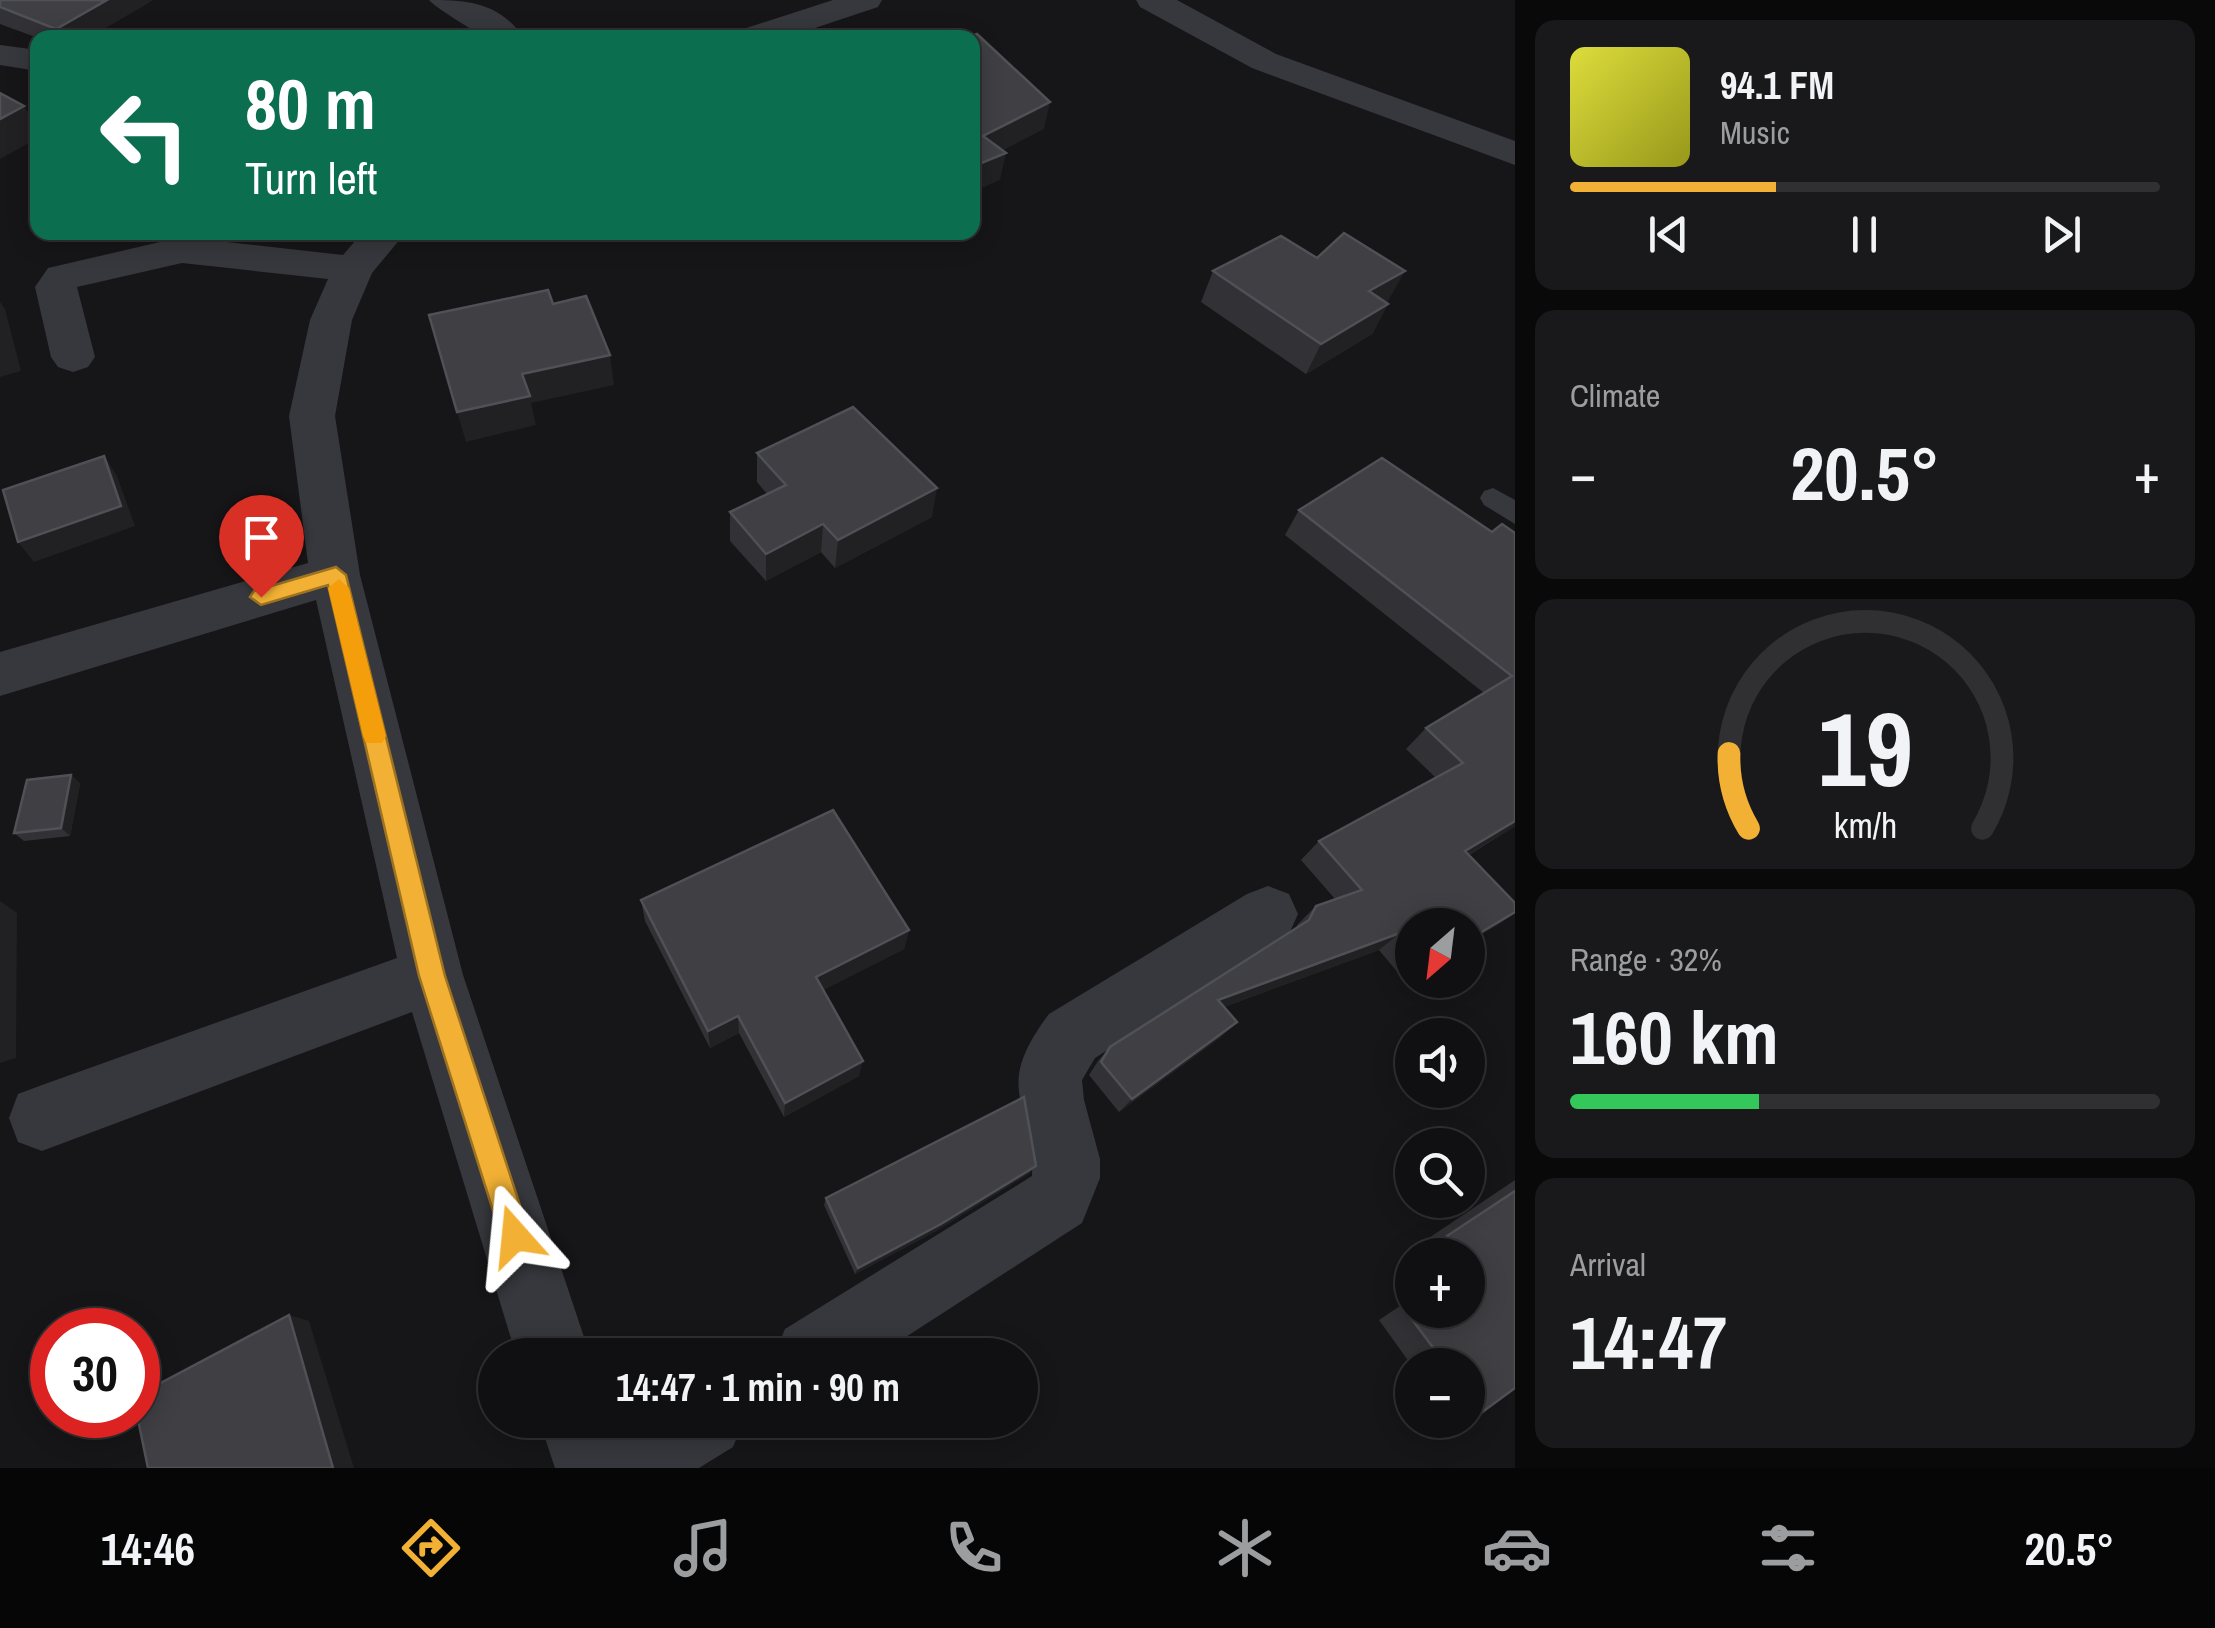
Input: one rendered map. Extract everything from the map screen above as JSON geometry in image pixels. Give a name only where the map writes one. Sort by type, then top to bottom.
[{"type":"street","points":[[445,0],[478,15],[498,30]]},
{"type":"street","points":[[774,30],[866,0]]},
{"type":"street","points":[[1152,0],[1206,34],[1264,62],[1515,154]]},
{"type":"street","points":[[0,55],[30,61]]},
{"type":"street","points":[[379,240],[353,269],[331,320],[312,416],[336,575],[432,976],[549,1338]]},
{"type":"street","points":[[73,358],[56,287],[63,277],[180,241],[353,269]]},
{"type":"street","points":[[0,674],[336,575]]},
{"type":"street","points":[[839,1338],[1058,1199],[1067,1174],[1047,1086],[1050,1066],[1059,1049],[1072,1036],[1268,914]]},
{"type":"street","points":[[42,1118],[432,976]]},
{"type":"street","points":[[583,1438],[594,1468]]},
{"type":"street","points":[[629,1468],[677,1438]]},
{"type":"building","points":[[0,0],[107,0],[56,29],[0,7]]},
{"type":"building","points":[[980,37],[1050,102],[983,136],[1006,153],[980,164]]},
{"type":"building","points":[[0,93],[24,106],[0,119]]},
{"type":"building","points":[[1344,233],[1405,271],[1369,291],[1388,304],[1321,344],[1213,271],[1281,236],[1317,258]]},
{"type":"building","points":[[548,290],[553,304],[586,296],[610,355],[522,374],[530,396],[457,412],[429,315]]},
{"type":"building","points":[[853,407],[937,488],[838,540],[823,524],[766,554],[730,512],[786,485],[757,453]]},
{"type":"building","points":[[104,456],[121,506],[18,542],[3,490]]},
{"type":"building","points":[[1382,458],[1492,532],[1502,524],[1515,533],[1515,821],[1465,851],[1515,903],[1515,912],[1485,930],[1485,908],[1395,908],[1395,935],[1218,1000],[1237,1022],[1132,1099],[1101,1062],[1110,1047],[1309,920],[1316,906],[1362,890],[1319,841],[1463,763],[1426,728],[1512,676],[1299,510]]},
{"type":"building","points":[[71,775],[61,828],[14,833],[27,780]]},
{"type":"building","points":[[833,810],[909,930],[816,977],[863,1061],[785,1103],[738,1016],[708,1031],[641,900]]},
{"type":"building","points":[[1024,1097],[1036,1166],[941,1224],[858,1268],[826,1198]]},
{"type":"building","points":[[1515,1191],[1515,1388],[1485,1410],[1485,1348],[1433,1348],[1418,1328],[1485,1328],[1485,1238],[1447,1236],[1474,1218],[1485,1218],[1485,1211]]},
{"type":"building","points":[[289,1315],[333,1468],[148,1468],[142,1438],[160,1438],[160,1383]]},
{"type":"slow traffic","points":[[339,588],[374,736]]},
{"type":"route","points":[[261,597],[336,575],[432,976],[515,1236]]}]
